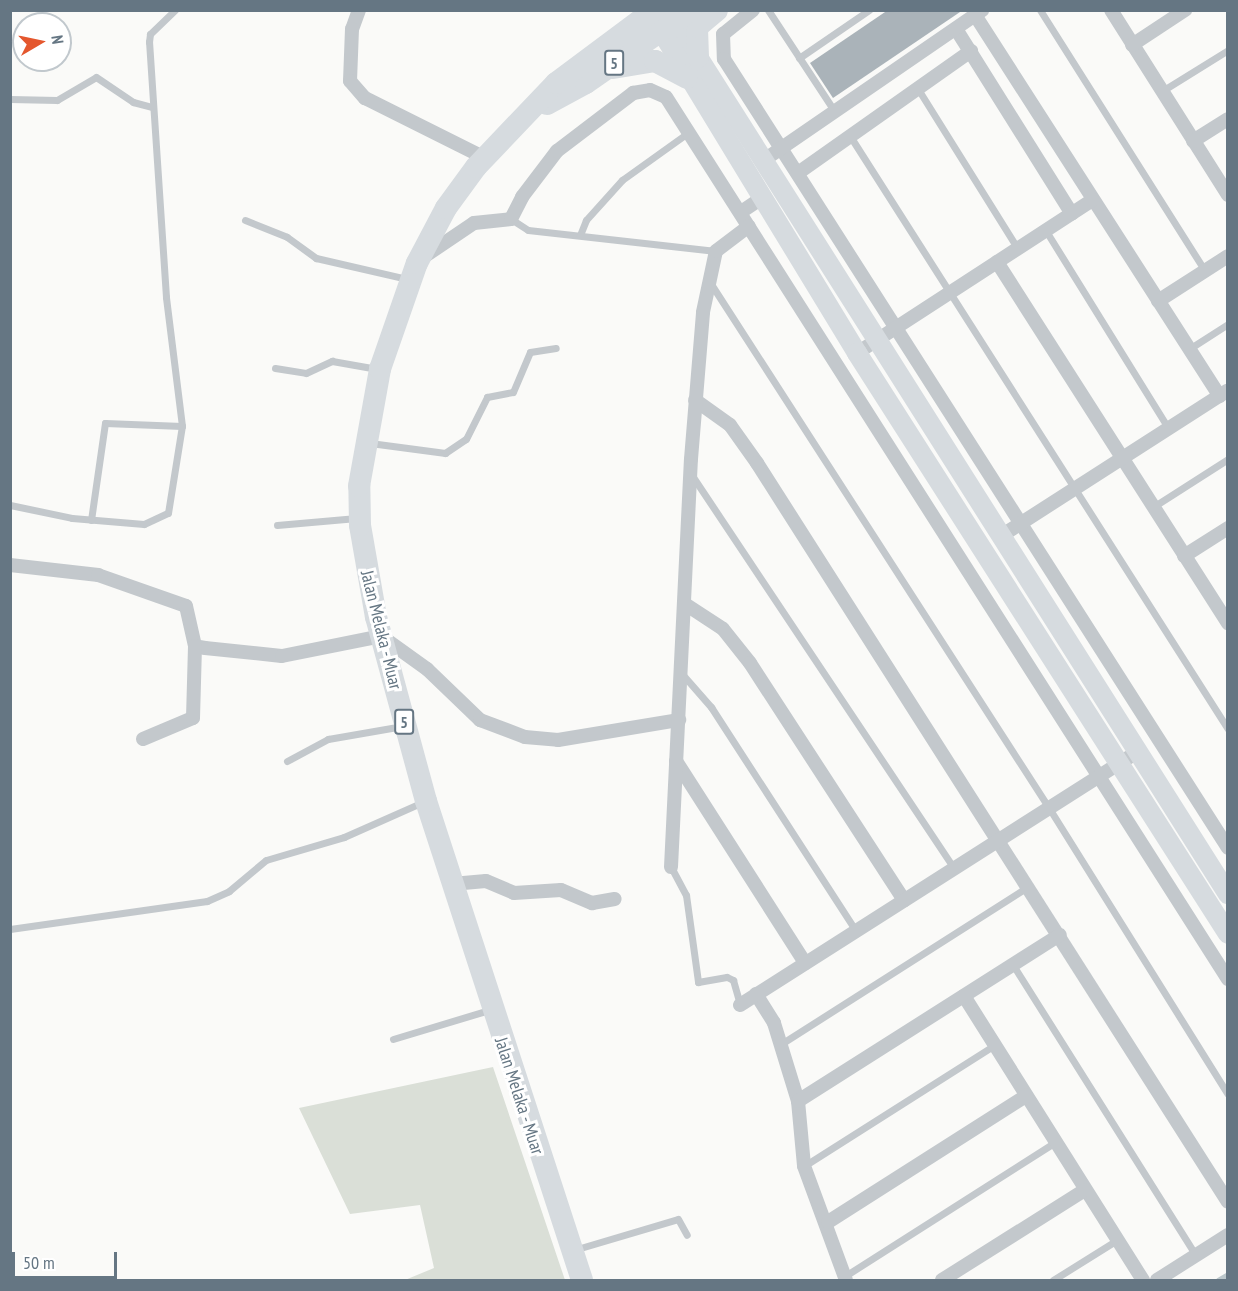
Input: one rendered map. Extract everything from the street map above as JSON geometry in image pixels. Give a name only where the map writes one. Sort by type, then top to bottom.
[{"type":"main road","points":[[698,57],[697,27],[717,10]]},
{"type":"main road","points":[[479,162],[519,105],[549,73],[660,16]]},
{"type":"main road","name":"Jalan Melaka - Muar","points":[[534,110],[602,72],[660,16]]},
{"type":"main road","name":"Jalan Melaka - Muar","points":[[582,1281],[570,1251],[426,801],[381,636],[360,519],[364,442],[380,369],[413,271],[446,208],[479,162],[534,110],[556,83],[660,16]]},
{"type":"main road","points":[[602,72],[633,62],[655,61],[687,78]]},
{"type":"street","points":[[359,10],[352,29],[350,81],[365,98],[479,162]]},
{"type":"street","points":[[753,10],[723,34],[724,58],[1227,848]]},
{"type":"street","points":[[1111,10],[1227,195]]},
{"type":"street","points":[[1132,45],[1185,10]]},
{"type":"street","points":[[764,160],[978,13],[1158,301],[1189,349],[1224,394],[1002,536]]},
{"type":"street","points":[[660,16],[698,57],[1227,894]]},
{"type":"street","points":[[660,16],[687,78],[857,353],[1227,934]]},
{"type":"street","points":[[956,29],[1072,214]]},
{"type":"street","points":[[798,173],[971,51]]},
{"type":"street","points":[[413,271],[461,229],[488,220],[511,219],[557,150],[633,93],[650,90],[666,97],[1227,979]]},
{"type":"street","points":[[1193,141],[1227,119]]},
{"type":"street","points":[[741,212],[762,198]]},
{"type":"street","points":[[857,353],[1094,200]]},
{"type":"street","points":[[671,867],[686,604],[690,472],[695,399],[708,280],[716,250],[749,226]]},
{"type":"street","points":[[1158,301],[1227,256]]},
{"type":"street","points":[[997,262],[1227,623]]},
{"type":"street","points":[[695,399],[730,425],[743,442],[1000,839],[1227,1202]]},
{"type":"street","points":[[1184,556],[1227,528]]},
{"type":"street","points":[[10,566],[98,575],[186,606],[195,646],[193,718],[144,739]]},
{"type":"street","points":[[686,604],[723,629],[750,663],[904,900]]},
{"type":"street","points":[[195,646],[282,656],[381,636],[427,669],[480,720],[525,737],[558,740],[679,720]]},
{"type":"street","points":[[740,1005],[1137,752]]},
{"type":"street","points":[[676,761],[805,963]]},
{"type":"street","points":[[452,884],[486,881],[514,893],[561,890],[592,903],[615,899]]},
{"type":"street","points":[[798,1101],[1060,935]]},
{"type":"street","points":[[756,994],[774,1023],[781,1044],[798,1101],[804,1166],[828,1222],[845,1278]]},
{"type":"street","points":[[964,996],[1143,1281]]},
{"type":"street","points":[[828,1222],[1026,1096]]},
{"type":"street","points":[[942,1281],[1085,1190]]},
{"type":"street","points":[[1157,1281],[1227,1235]]},
{"type":"lane","points":[[10,505],[91,520],[144,524],[168,513],[182,426],[166,297],[152,107],[150,34],[175,10]]},
{"type":"lane","points":[[768,10],[835,112]]},
{"type":"lane","points":[[800,58],[869,10]]},
{"type":"lane","points":[[1040,10],[1205,271]]},
{"type":"lane","points":[[1162,91],[1227,50]]},
{"type":"lane","points":[[10,99],[57,100],[96,77],[133,102],[152,107]]},
{"type":"lane","points":[[918,89],[1018,249]]},
{"type":"lane","points":[[580,236],[586,220],[622,180],[689,132]]},
{"type":"lane","points":[[850,136],[1227,729]]},
{"type":"lane","points":[[511,219],[528,230],[716,250]]},
{"type":"lane","points":[[245,220],[287,237],[316,258],[413,271]]},
{"type":"lane","points":[[1046,231],[1168,429]]},
{"type":"lane","points":[[708,280],[1049,807],[1227,1094]]},
{"type":"lane","points":[[1189,349],[1227,324]]},
{"type":"lane","points":[[364,442],[445,453],[466,439],[487,397],[513,392],[530,352],[556,348]]},
{"type":"lane","points":[[275,368],[306,373],[332,361],[380,369]]},
{"type":"lane","points":[[91,520],[105,423],[182,426]]},
{"type":"lane","points":[[1153,507],[1227,459]]},
{"type":"lane","points":[[690,472],[954,868]]},
{"type":"lane","points":[[277,525],[360,519]]},
{"type":"lane","points":[[682,675],[711,707],[856,931]]},
{"type":"lane","points":[[287,761],[328,739],[405,726]]},
{"type":"lane","points":[[10,929],[207,901],[229,891],[266,860],[344,837],[426,801]]},
{"type":"lane","points":[[671,867],[686,895],[698,982],[727,977],[733,980],[740,1005]]},
{"type":"lane","points":[[781,1044],[1029,886]]},
{"type":"lane","points":[[1013,965],[1196,1256]]},
{"type":"lane","points":[[393,1039],[492,1009]]},
{"type":"lane","points":[[804,1166],[994,1045]]},
{"type":"lane","points":[[845,1278],[1055,1142]]},
{"type":"lane","points":[[570,1251],[678,1219],[687,1235]]},
{"type":"lane","points":[[1053,1281],[1117,1240]]},
{"type":"shaded area","points":[[493,1067],[565,1280],[405,1280],[434,1268],[420,1205],[350,1214],[299,1108]]},
{"type":"building","points":[[888,10],[963,10],[833,98],[810,63]]},
{"type":"waterway","points":[[1218,1280],[1228,1274]]}]
